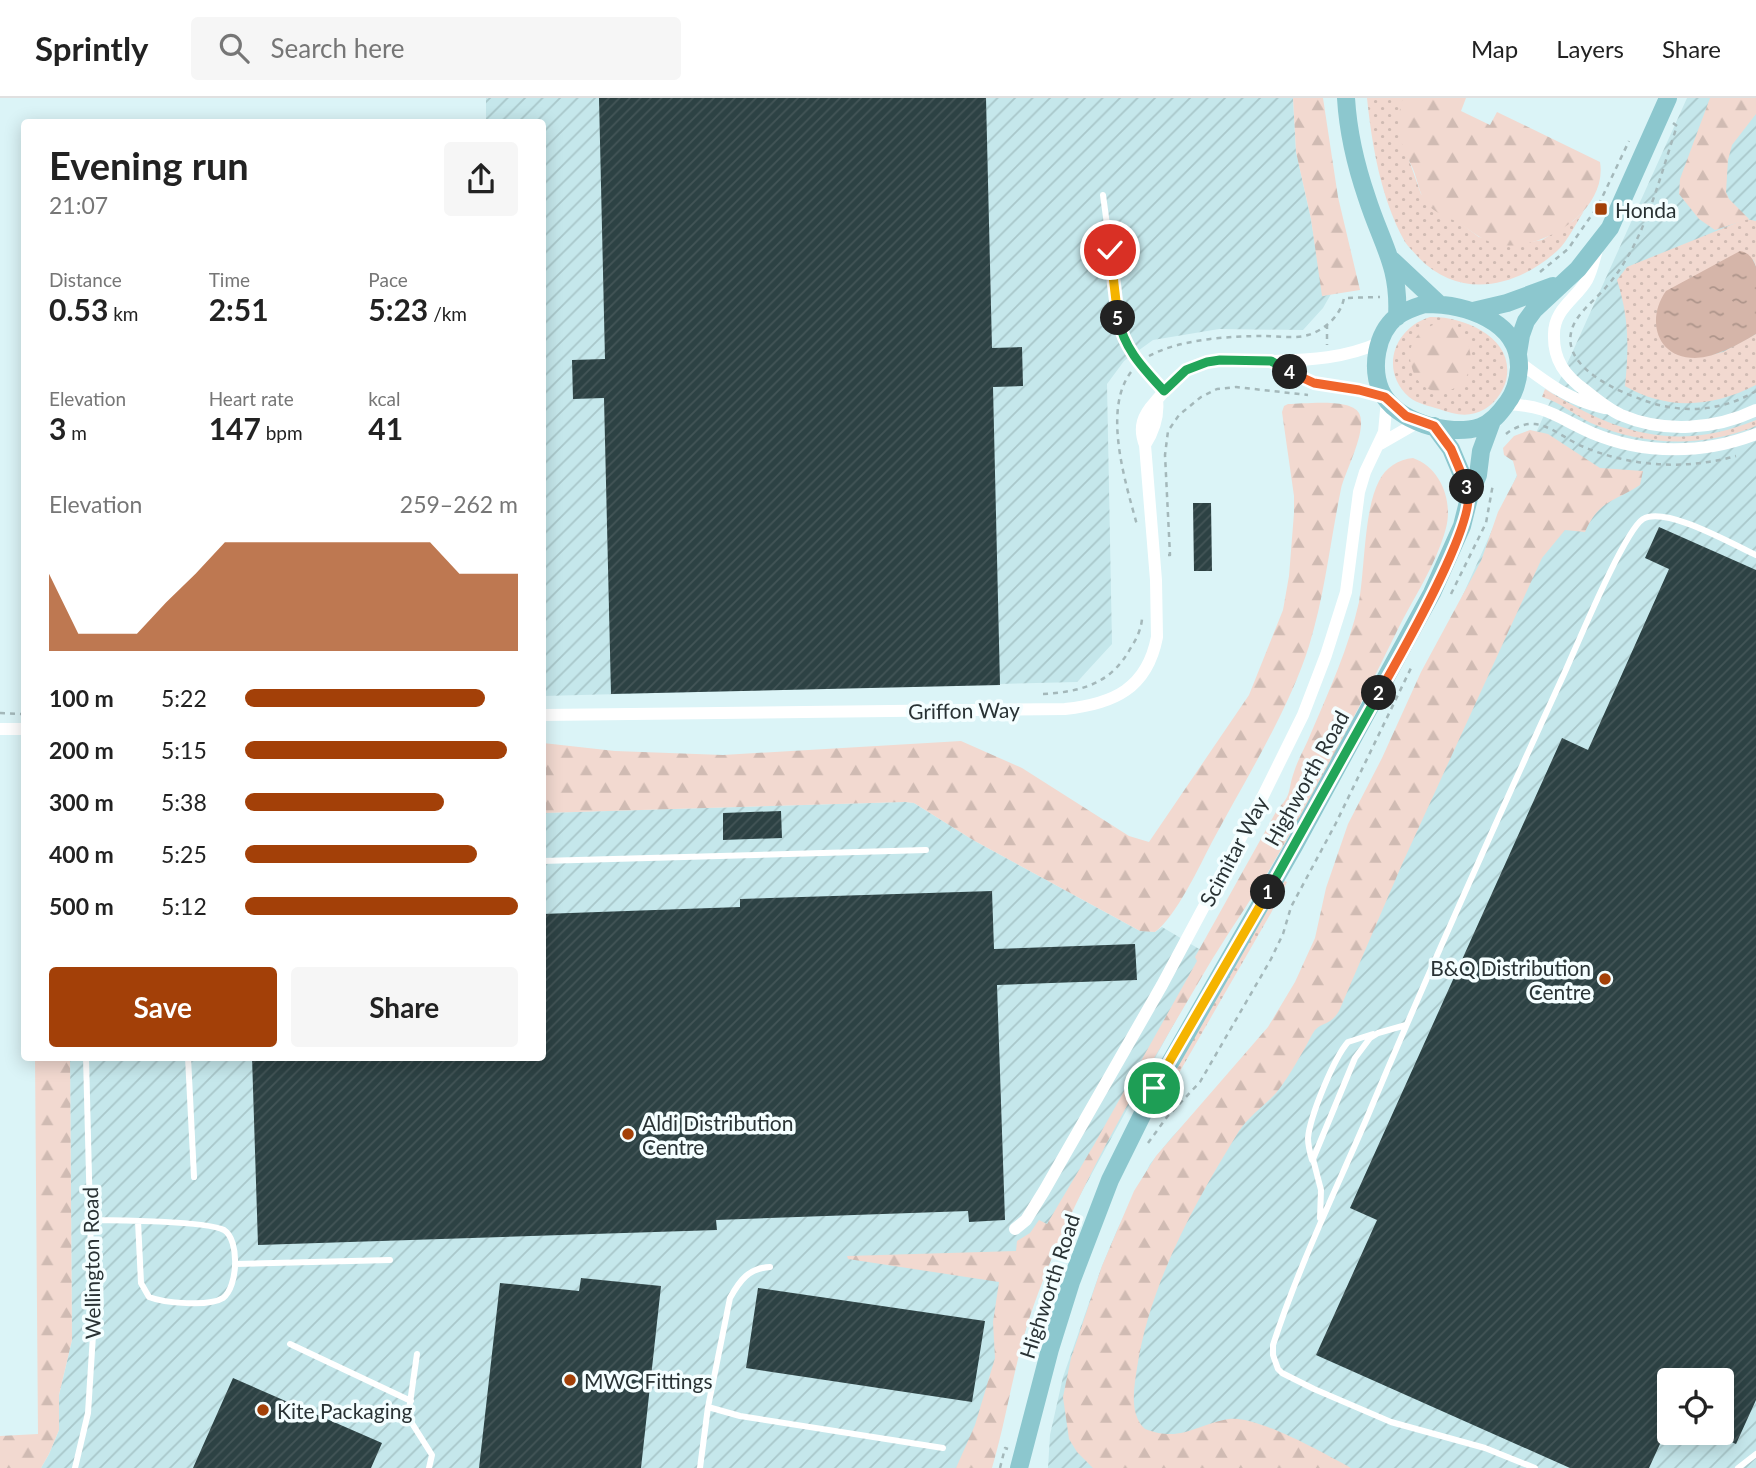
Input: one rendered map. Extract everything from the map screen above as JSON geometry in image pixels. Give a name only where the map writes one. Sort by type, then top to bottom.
[{"type":"main road","points":[[1346,98],[1360,178],[1381,239],[1392,260],[1397,284],[1397,317]]},
{"type":"main road","points":[[1566,280],[1507,303],[1473,310],[1425,304],[1397,317],[1388,326],[1379,343],[1376,366],[1381,391],[1406,416],[1427,424],[1458,431],[1481,427],[1492,421],[1517,385],[1521,335],[1526,321],[1542,302],[1566,280],[1600,243],[1620,209],[1668,98]]},
{"type":"main road","points":[[1392,260],[1439,304]]},
{"type":"main road","points":[[1473,310],[1505,331],[1519,358]]},
{"type":"main road","name":"Highworth Road","points":[[1019,1468],[1050,1349],[1071,1282],[1123,1151],[1154,1088],[1294,846],[1402,651],[1462,526],[1478,475],[1484,440],[1492,421]]},
{"type":"main road","points":[[1427,424],[1451,449],[1470,494]]},
{"type":"street","points":[[1600,243],[1588,279],[1556,320],[1553,341],[1556,355],[1567,376],[1609,408]]},
{"type":"street","points":[[1161,395],[1186,370],[1207,362],[1338,357],[1379,343]]},
{"type":"street","points":[[1519,358],[1563,394],[1584,403],[1609,408],[1642,422],[1689,427],[1719,424],[1756,410]]},
{"type":"street","points":[[1271,361],[1314,383],[1359,390],[1386,398]]},
{"type":"street","name":"Griffon Way","points":[[546,715],[1054,709],[1083,707],[1115,698],[1136,682],[1155,648],[1157,637],[1156,580],[1145,445],[1159,413],[1161,395]]},
{"type":"street","name":"Scimitar Way","points":[[1015,1230],[1026,1220],[1044,1191],[1162,985],[1261,800],[1303,715],[1340,613],[1348,578],[1359,492],[1386,425],[1386,398]]},
{"type":"street","points":[[1506,404],[1544,408],[1605,438],[1652,448],[1708,447],[1756,435]]},
{"type":"street","points":[[1379,444],[1427,424]]},
{"type":"street","points":[[0,729],[21,729]]},
{"type":"lane","points":[[1103,195],[1122,336],[1161,395]]},
{"type":"lane","points":[[1535,1468],[1485,1448],[1391,1422],[1314,1389],[1278,1369],[1273,1345],[1320,1224],[1406,1025],[1612,569],[1634,528],[1654,515],[1666,516],[1756,555]]},
{"type":"lane","points":[[546,861],[926,850]]},
{"type":"lane","points":[[1320,1224],[1321,1191],[1309,1147],[1310,1126],[1336,1061],[1348,1042],[1406,1025]]},
{"type":"lane","points":[[1313,1165],[1317,1148],[1355,1058],[1370,1038],[1378,1033]]},
{"type":"lane","name":"Wellington Road","points":[[75,1468],[90,1392],[94,1311],[86,1061]]},
{"type":"lane","points":[[188,1061],[194,1177]]},
{"type":"lane","points":[[91,1220],[138,1221],[218,1227],[227,1232],[233,1242],[234,1279],[223,1298],[213,1302],[171,1303],[149,1297],[141,1283],[138,1221]]},
{"type":"lane","points":[[234,1264],[390,1260]]},
{"type":"lane","points":[[700,1468],[708,1407],[730,1298],[748,1273],[770,1267]]},
{"type":"lane","points":[[290,1344],[411,1401]]},
{"type":"lane","points":[[417,1354],[408,1417],[432,1455],[429,1468]]},
{"type":"lane","points":[[708,1407],[740,1416],[943,1448]]},
{"type":"lane","points":[[1738,1468],[1756,1454]]},
{"type":"path","points":[[1659,117],[1677,125],[1650,204],[1638,236],[1619,271],[1574,324],[1574,352],[1589,373],[1604,382],[1627,394],[1668,407],[1696,410],[1714,408],[1756,391]]},
{"type":"path","points":[[1170,555],[1164,455],[1168,431],[1179,415],[1217,388],[1249,388],[1315,396]]},
{"type":"path","points":[[1502,439],[1511,430],[1533,424]]},
{"type":"path","points":[[1448,599],[1468,564],[1486,523],[1493,481]]},
{"type":"path","points":[[1146,1145],[1167,1117],[1200,1082],[1271,960],[1291,907],[1336,823],[1413,665]]},
{"type":"path","points":[[0,713],[21,714]]},
{"type":"shaded area","points":[[486,98],[1293,98],[1296,152],[1311,219],[1323,296],[1331,294],[1323,308],[1303,330],[1219,329],[1153,340],[1124,361],[1107,384],[1112,644],[1077,682],[546,696],[546,119],[486,119]]},
{"type":"shaded area","points":[[1687,98],[1756,98],[1756,1468],[1048,1468],[1050,1435],[1063,1377],[1102,1266],[1150,1164],[1172,1137],[1280,1024],[1466,588]]},
{"type":"shaded area","points":[[914,803],[973,840],[1140,931],[1155,932],[1162,927],[1211,956],[1050,1250],[983,1468],[41,1468],[59,1430],[59,1395],[72,1340],[70,1061],[546,1061],[546,813]]},
{"type":"green space","points":[[1293,98],[1323,98],[1338,197],[1360,290],[1322,296],[1311,219],[1296,152]]},
{"type":"green space","points":[[1367,98],[1438,98],[1399,132],[1421,194],[1479,237],[1518,244],[1542,240],[1584,211],[1565,242],[1541,264],[1506,281],[1470,284],[1452,280],[1435,271],[1405,242],[1390,208],[1375,153]]},
{"type":"green space","points":[[1403,98],[1466,98],[1461,111],[1490,125],[1497,112],[1600,162],[1600,180],[1594,196],[1584,211],[1570,223],[1537,241],[1502,245],[1485,240],[1434,210],[1424,200],[1399,135]]},
{"type":"green space","points":[[1710,98],[1756,98],[1756,114],[1732,145],[1726,192],[1729,199],[1749,219],[1715,230],[1699,219],[1679,194],[1680,179]]},
{"type":"green space","points":[[1746,219],[1756,221],[1756,267],[1753,259],[1707,356],[1723,352],[1756,334],[1756,385],[1723,398],[1690,403],[1658,399],[1625,386],[1627,333],[1617,280],[1627,267]]},
{"type":"green space","points":[[1430,317],[1473,326],[1497,343],[1507,368],[1505,384],[1497,398],[1485,409],[1468,415],[1451,413],[1416,401],[1400,386],[1393,363],[1395,351],[1407,330]]},
{"type":"green space","points":[[1444,322],[1459,329],[1465,336],[1470,352],[1470,367],[1458,386],[1448,391],[1437,391],[1427,388],[1418,380],[1412,368],[1410,351],[1421,332]]},
{"type":"green space","points":[[1545,389],[1596,417],[1647,433],[1699,435],[1727,430],[1756,420],[1756,426],[1736,433],[1694,441],[1652,440],[1611,431],[1591,423],[1542,397]]},
{"type":"green space","points":[[1326,403],[1346,405],[1359,413],[1361,420],[1361,430],[1341,489],[1315,626],[1290,696],[1265,746],[1187,890],[1171,915],[1155,932],[1140,931],[973,840],[914,803],[546,813],[546,743],[615,751],[723,755],[961,741],[1022,768],[1129,836],[1149,842],[1249,695],[1283,610],[1289,576],[1294,513],[1282,412],[1284,406]]},
{"type":"green space","points":[[1530,430],[1548,434],[1600,468],[1643,471],[1640,485],[1602,508],[1590,521],[1585,532],[1565,530],[1542,558],[1403,862],[1339,1011],[1333,1019],[1315,1030],[1280,1088],[1239,1131],[1206,1187],[1163,1275],[1143,1336],[1137,1368],[1135,1408],[1145,1429],[1158,1433],[1179,1433],[1217,1421],[1241,1419],[1291,1437],[1351,1468],[1093,1468],[1077,1452],[1069,1439],[1063,1397],[1071,1358],[1102,1266],[1134,1191],[1156,1156],[1268,1027],[1295,982],[1315,938],[1326,888],[1348,824],[1421,672],[1481,561],[1498,512],[1517,476],[1513,461],[1504,455],[1503,448],[1514,436]]},
{"type":"green space","points":[[1413,458],[1431,469],[1438,477],[1446,497],[1448,518],[1437,555],[1302,813],[1156,1055],[1109,1139],[1066,1225],[1031,1313],[992,1468],[956,1468],[975,1425],[995,1358],[993,1322],[999,1282],[848,1259],[847,1256],[1016,1251],[1017,1241],[1030,1233],[1039,1220],[1047,1224],[1197,961],[1195,957],[1277,810],[1288,796],[1296,767],[1338,669],[1355,619],[1374,493],[1389,468]]},
{"type":"green space","points":[[1284,881],[1287,882],[1271,913],[1164,1099],[1160,1097]]},
{"type":"green space","points":[[35,1061],[70,1061],[72,1340],[59,1395],[59,1430],[41,1468],[0,1468],[0,1436],[38,1434]]},
{"type":"water","points":[[1740,251],[1751,257],[1756,267],[1756,334],[1727,350],[1703,357],[1682,356],[1671,351],[1663,344],[1656,325],[1660,302],[1666,291]]},
{"type":"building","points":[[599,98],[986,98],[992,348],[1022,347],[1023,386],[993,387],[1000,685],[611,694],[604,398],[573,399],[572,360],[605,359]]},
{"type":"building","points":[[1193,503],[1211,503],[1212,571],[1194,571]]},
{"type":"building","name":"B&Q Distribution Centre","points":[[1659,527],[1756,570],[1756,1400],[1736,1444],[1734,1368],[1657,1368],[1657,1445],[1660,1445],[1649,1468],[1570,1468],[1316,1355],[1377,1220],[1350,1208],[1562,738],[1588,750],[1669,569],[1645,558]]},
{"type":"building","points":[[781,811],[782,838],[723,840],[723,813]]},
{"type":"building","name":"Aldi Distribution Centre","points":[[992,891],[994,949],[1135,944],[1137,980],[997,985],[1005,1220],[969,1222],[968,1211],[716,1220],[717,1230],[258,1245],[252,1061],[546,1061],[546,914],[740,907],[740,899]]},
{"type":"building","name":"MWC Fittings","points":[[581,1278],[661,1286],[641,1468],[479,1468],[500,1283],[579,1291]]},
{"type":"building","points":[[758,1288],[985,1321],[972,1402],[746,1368]]},
{"type":"building","name":"Kite Packaging","points":[[233,1378],[382,1443],[371,1468],[193,1468]]},
{"type":"place","name":"Honda","points":[[1601,209]]},
{"type":"place","name":"B&Q Distribution Centre","points":[[1605,979]]},
{"type":"place","name":"Aldi Distribution Centre","points":[[628,1134]]},
{"type":"place","name":"MWC Fittings","points":[[570,1380]]},
{"type":"place","name":"Kite Packaging","points":[[263,1410]]},
{"type":"route","points":[[1110,250],[1122,336],[1139,364],[1164,391],[1178,376],[1197,365],[1238,359],[1271,361],[1314,383],[1385,397],[1406,416],[1434,426],[1451,449],[1470,494],[1462,526],[1451,553],[1402,651],[1294,846],[1154,1088]]}]
